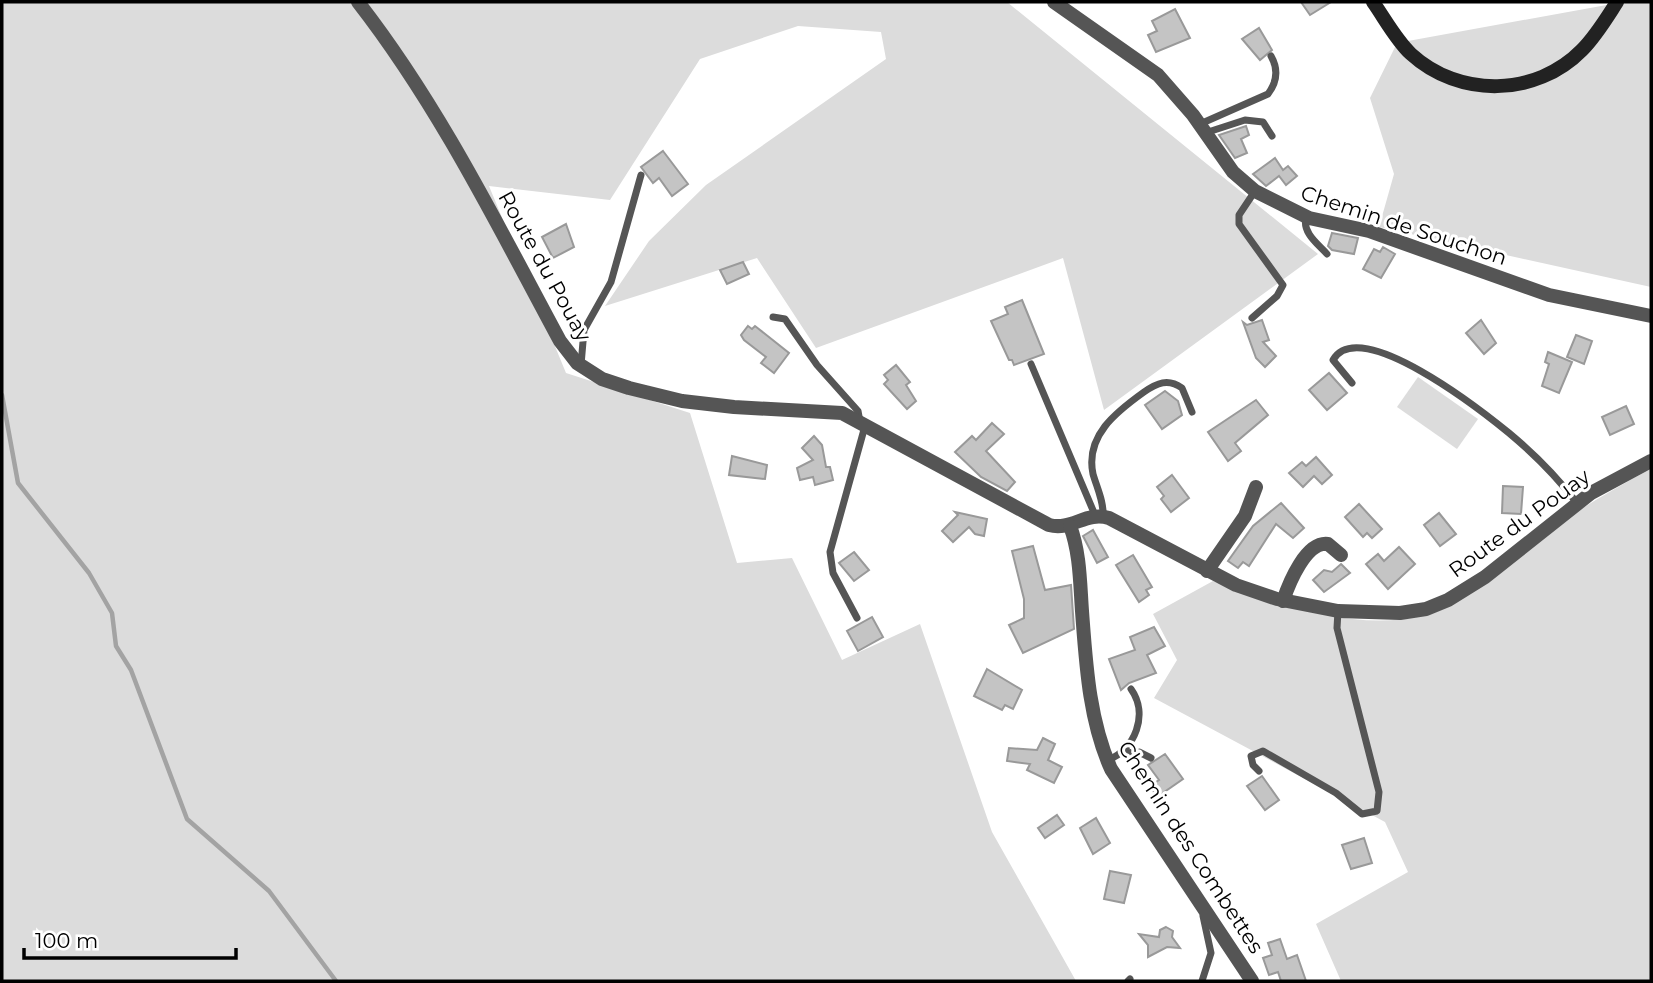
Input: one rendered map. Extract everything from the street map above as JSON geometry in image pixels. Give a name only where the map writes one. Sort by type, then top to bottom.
[{"type":"main road","points":[[1373,2],[1398,38],[1426,66],[1457,81],[1491,87],[1517,85],[1562,66],[1597,33],[1617,2]]},
{"type":"street","name":"Route du Pouay","points":[[358,2],[388,40],[429,103],[560,341],[581,366],[602,379],[682,401],[842,413],[1049,525],[1070,526]]},
{"type":"street","name":"Chemin de Souchon","points":[[1054,2],[1146,65],[1202,129],[1233,172],[1255,191],[1307,217],[1368,231],[1549,295],[1651,316]]},
{"type":"street","name":"Route du Pouay","points":[[1099,516],[1121,523],[1236,585],[1283,601],[1338,611],[1400,613],[1448,600],[1485,577],[1577,503],[1651,460]]},
{"type":"street","points":[[1207,571],[1245,516],[1256,487]]},
{"type":"street","points":[[1070,526],[1099,516]]},
{"type":"street","name":"Chemin des Combettes","points":[[1070,526],[1080,584],[1093,712],[1108,761],[1252,981]]},
{"type":"street","points":[[1283,601],[1292,580],[1313,548],[1319,544],[1328,544],[1341,555]]},
{"type":"lane","points":[[1202,129],[1268,94],[1274,86],[1276,73],[1271,56]]},
{"type":"lane","points":[[1202,129],[1252,119],[1263,122],[1272,136]]},
{"type":"lane","points":[[581,366],[584,330],[611,282],[641,175]]},
{"type":"lane","points":[[1252,318],[1281,292],[1283,285],[1239,224],[1239,215],[1255,191]]},
{"type":"lane","points":[[1307,217],[1304,224],[1307,233],[1327,254]]},
{"type":"lane","points":[[774,317],[785,319],[817,365],[858,411],[863,424],[830,552],[833,573],[857,618]]},
{"type":"lane","points":[[1352,383],[1333,360],[1349,348],[1366,346],[1409,365],[1508,432],[1577,503]]},
{"type":"lane","points":[[1031,363],[1099,516]]},
{"type":"lane","points":[[1099,516],[1092,467],[1097,436],[1107,423],[1155,384],[1165,382],[1182,388],[1192,412]]},
{"type":"lane","points":[[1259,771],[1251,756],[1263,751],[1336,793],[1362,814],[1377,811],[1379,792],[1337,628],[1338,611]]},
{"type":"lane","points":[[1123,753],[1135,734],[1140,709],[1131,689]]},
{"type":"lane","points":[[1108,761],[1123,753],[1139,752],[1151,758]]},
{"type":"lane","points":[[1202,981],[1211,953],[1201,910],[1204,907]]},
{"type":"shaded area","points":[[2,2],[1007,2],[1318,254],[1104,410],[1063,258],[816,348],[757,258],[605,306],[649,241],[706,185],[886,59],[881,32],[798,26],[700,59],[610,200],[489,186],[566,373],[690,413],[737,563],[792,558],[842,660],[920,624],[992,832],[1076,981],[2,981]]},
{"type":"shaded area","points":[[1623,2],[1651,2],[1651,287],[1379,227],[1394,174],[1370,98],[1397,43]]},
{"type":"shaded area","points":[[1418,377],[1478,419],[1457,449],[1397,407]]},
{"type":"shaded area","points":[[1651,469],[1651,981],[1341,981],[1316,924],[1408,872],[1385,822],[1154,698],[1177,660],[1153,614],[1213,581],[1289,606],[1343,618],[1396,620],[1421,616],[1446,602],[1568,517]]},
{"type":"building","points":[[1301,2],[1331,2],[1310,15]]},
{"type":"building","points":[[1175,9],[1190,38],[1156,52],[1148,35],[1157,31],[1152,21]]},
{"type":"building","points":[[1259,28],[1272,50],[1260,60],[1242,39]]},
{"type":"building","points":[[1246,126],[1249,135],[1241,139],[1247,153],[1235,158],[1219,135]]},
{"type":"building","points":[[663,151],[688,184],[672,196],[659,178],[653,183],[641,167]]},
{"type":"building","points":[[1275,158],[1283,170],[1288,166],[1297,176],[1286,185],[1279,176],[1266,186],[1253,174]]},
{"type":"building","points":[[566,224],[574,247],[553,258],[542,237]]},
{"type":"building","points":[[1332,233],[1358,238],[1354,254],[1332,250],[1328,246]]},
{"type":"building","points":[[1383,247],[1395,254],[1381,278],[1363,269],[1374,249],[1380,252]]},
{"type":"building","points":[[743,262],[749,274],[727,284],[720,270]]},
{"type":"building","points":[[1022,300],[1044,354],[1014,365],[1012,360],[1009,360],[991,321],[1008,314],[1005,307]]},
{"type":"building","points":[[1262,320],[1269,340],[1263,342],[1276,356],[1265,367],[1256,358],[1243,322],[1247,325]]},
{"type":"building","points":[[1481,320],[1496,343],[1484,354],[1466,333]]},
{"type":"building","points":[[748,326],[752,329],[755,326],[789,353],[774,373],[761,363],[766,357],[741,335]]},
{"type":"building","points":[[1576,335],[1592,341],[1584,364],[1567,357]]},
{"type":"building","points":[[1548,352],[1572,362],[1559,393],[1542,386],[1549,364],[1545,362]]},
{"type":"building","points":[[896,365],[910,382],[906,385],[916,401],[907,409],[884,384],[888,380],[884,375]]},
{"type":"building","points":[[1329,373],[1347,393],[1327,410],[1309,390]]},
{"type":"building","points":[[1165,391],[1178,401],[1182,415],[1162,429],[1145,405]]},
{"type":"building","points":[[1256,400],[1268,415],[1235,443],[1241,451],[1228,461],[1208,432]]},
{"type":"building","points":[[1626,406],[1634,424],[1610,435],[1602,417]]},
{"type":"building","points":[[992,423],[1004,434],[986,451],[1015,482],[1007,491],[981,477],[955,452],[972,436],[976,440]]},
{"type":"building","points":[[814,436],[822,445],[826,467],[830,467],[833,480],[815,485],[813,477],[800,480],[797,468],[813,460],[802,448]]},
{"type":"building","points":[[732,456],[767,465],[765,479],[729,475]]},
{"type":"building","points":[[1316,457],[1332,475],[1322,484],[1314,476],[1303,487],[1289,473],[1302,462],[1306,466]]},
{"type":"building","points":[[1172,475],[1189,498],[1171,512],[1161,499],[1164,496],[1157,487]]},
{"type":"building","points":[[1503,486],[1523,487],[1521,514],[1502,513]]},
{"type":"building","points":[[1281,503],[1304,528],[1293,538],[1276,524],[1249,566],[1243,562],[1238,568],[1228,561],[1253,526]]},
{"type":"building","points":[[1359,504],[1382,529],[1372,538],[1367,533],[1363,537],[1345,517]]},
{"type":"building","points":[[955,512],[987,519],[984,536],[975,534],[969,527],[953,542],[942,531],[958,515]]},
{"type":"building","points":[[1439,513],[1456,534],[1440,546],[1424,525]]},
{"type":"building","points":[[1093,530],[1108,557],[1097,563],[1083,536]]},
{"type":"building","points":[[1033,546],[1045,590],[1071,585],[1074,629],[1023,653],[1009,625],[1024,618],[1024,599],[1012,551]]},
{"type":"building","points":[[1399,547],[1415,564],[1388,589],[1366,564],[1378,554],[1384,561]]},
{"type":"building","points":[[854,552],[869,570],[854,581],[839,563]]},
{"type":"building","points":[[1133,555],[1152,587],[1146,590],[1149,595],[1139,602],[1116,565]]},
{"type":"building","points":[[1341,564],[1350,573],[1324,592],[1313,580],[1324,570],[1332,572]]},
{"type":"building","points":[[872,617],[883,637],[858,651],[847,631]]},
{"type":"building","points":[[1154,627],[1165,646],[1147,655],[1156,673],[1129,683],[1121,690],[1109,659],[1135,650],[1130,637]]},
{"type":"building","points":[[987,669],[1022,690],[1013,709],[1005,705],[1002,710],[974,696]]},
{"type":"building","points":[[1043,738],[1055,744],[1048,760],[1062,767],[1054,783],[1027,770],[1030,764],[1007,761],[1009,748],[1037,750]]},
{"type":"building","points":[[1165,754],[1183,779],[1157,797],[1150,786],[1159,780],[1148,765]]},
{"type":"building","points":[[1262,776],[1279,800],[1265,810],[1247,786]]},
{"type":"building","points":[[1057,815],[1064,825],[1045,838],[1038,828]]},
{"type":"building","points":[[1096,818],[1110,843],[1093,854],[1080,828]]},
{"type":"building","points":[[1364,838],[1372,863],[1351,869],[1342,845]]},
{"type":"building","points":[[1110,871],[1131,875],[1124,903],[1104,899]]},
{"type":"building","points":[[1166,927],[1173,931],[1172,937],[1180,948],[1167,947],[1148,957],[1148,945],[1139,934],[1159,937],[1160,930]]},
{"type":"building","points":[[1280,939],[1287,959],[1297,955],[1306,981],[1281,981],[1278,972],[1269,975],[1263,958],[1272,955],[1268,943]]},
{"type":"waterway","points":[[2,395],[18,483],[89,573],[112,613],[116,646],[131,670],[187,819],[269,891],[336,981]]}]
